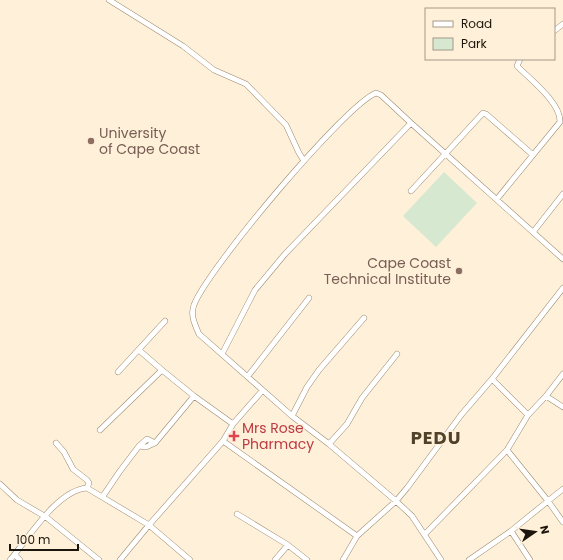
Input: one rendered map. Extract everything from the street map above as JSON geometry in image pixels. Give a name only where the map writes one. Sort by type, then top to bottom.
[{"type":"street","points":[[109,0],[183,46],[214,70],[246,84],[286,125],[304,161]]},
{"type":"street","points":[[555,30],[563,24]]},
{"type":"street","points":[[497,199],[560,122],[557,106],[517,66],[517,60]]},
{"type":"street","points":[[441,560],[408,510],[329,444],[262,391],[248,376],[199,334],[193,316],[194,305],[218,265],[304,161],[360,103],[376,93],[382,95],[411,124],[534,231],[563,259]]},
{"type":"street","points":[[411,191],[447,154],[481,115],[485,113],[533,155]]},
{"type":"street","points":[[222,354],[255,290],[285,254],[411,124]]},
{"type":"street","points":[[534,231],[563,194]]},
{"type":"street","points":[[343,560],[357,536],[396,501],[407,488],[461,414],[492,379],[563,288]]},
{"type":"street","points":[[248,376],[309,298]]},
{"type":"street","points":[[292,416],[307,387],[319,370],[364,318]]},
{"type":"street","points":[[118,372],[140,351],[166,322]]},
{"type":"street","points":[[140,351],[194,396],[233,424]]},
{"type":"street","points":[[329,444],[347,424],[362,398],[397,354]]},
{"type":"street","points":[[100,430],[162,370]]},
{"type":"street","points":[[425,534],[507,450],[528,415],[546,396],[563,374]]},
{"type":"street","points":[[492,379],[528,415]]},
{"type":"street","points":[[120,560],[222,441],[233,424],[262,391]]},
{"type":"street","points":[[103,496],[139,446],[146,447],[155,443],[194,396]]},
{"type":"street","points":[[546,396],[563,407]]},
{"type":"street","points":[[222,441],[357,536]]},
{"type":"street","points":[[56,443],[64,452],[73,469],[88,480],[88,488]]},
{"type":"street","points":[[507,450],[563,522]]},
{"type":"street","points":[[0,484],[17,500],[46,517],[99,560]]},
{"type":"street","points":[[10,560],[33,529],[59,502],[70,493],[79,489],[88,488],[149,525],[189,560]]},
{"type":"street","points":[[469,560],[511,531],[563,489]]},
{"type":"street","points":[[237,514],[288,544],[307,560]]},
{"type":"street","points":[[511,531],[530,560]]},
{"type":"street","points":[[275,560],[288,544]]},
{"type":"street","points":[[15,554],[20,560]]},
{"type":"green space","points":[[444,172],[477,203],[436,247],[403,216]]},
{"type":"place","name":"University of Cape Coast","points":[[91,141]]},
{"type":"place","name":"Cape Coast Technical Institute","points":[[459,271]]},
{"type":"place","name":"Mrs Rose Pharmacy","points":[[234,436]]},
{"type":"district","name":"PEDU","points":[[436,438]]}]
